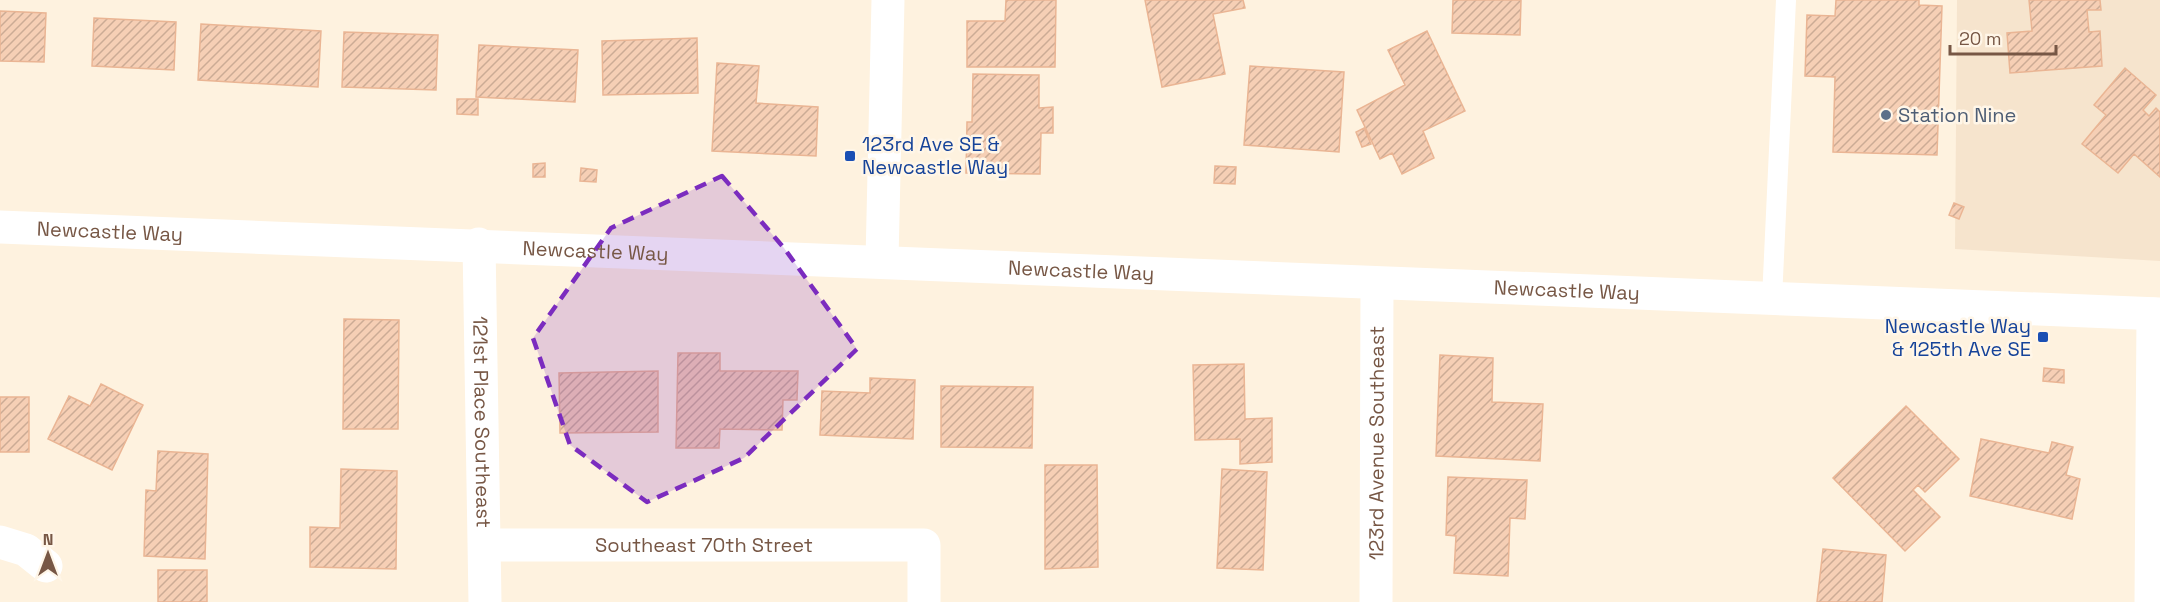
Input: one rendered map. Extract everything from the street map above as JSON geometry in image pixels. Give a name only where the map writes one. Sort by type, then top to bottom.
[{"type":"main road","points":[[882,260],[888,0]]},
{"type":"main road","name":"Newcastle Way","points":[[0,226],[882,260],[1377,284],[2157,314]]},
{"type":"main road","name":"121st Place Southeast","points":[[479,244],[485,602]]},
{"type":"main road","name":"123rd Avenue Southeast","points":[[1376,602],[1377,284]]},
{"type":"main road","points":[[2151,602],[2157,314]]},
{"type":"main road","points":[[0,542],[26,550],[46,566]]},
{"type":"main road","name":"Southeast 70th Street","points":[[485,545],[924,545],[924,602]]},
{"type":"lane","points":[[1772,299],[1786,0]]},
{"type":"highlighted area","points":[[722,176],[784,248],[857,349],[744,458],[647,502],[570,445],[533,338],[611,228]]},
{"type":"shaded area","points":[[1957,0],[2160,0],[2160,261],[1955,249]]},
{"type":"building","points":[[1006,0],[1056,0],[1055,67],[967,67],[967,21],[1005,21]]},
{"type":"building","points":[[1145,0],[1243,0],[1245,8],[1213,14],[1225,74],[1162,87]]},
{"type":"building","points":[[1453,0],[1521,0],[1520,35],[1452,33]]},
{"type":"building","name":"Station Nine","points":[[1836,0],[1919,0],[1919,5],[1942,6],[1937,155],[1833,152],[1835,77],[1805,76],[1807,15],[1835,16]]},
{"type":"building","points":[[2029,0],[2100,0],[2101,10],[2087,10],[2089,32],[2100,31],[2102,66],[2010,73],[2007,33],[2032,31]]},
{"type":"building","points":[[0,11],[46,13],[44,62],[0,61]]},
{"type":"building","points":[[94,18],[176,22],[174,70],[92,66]]},
{"type":"building","points":[[201,24],[321,31],[318,87],[198,80]]},
{"type":"building","points":[[1427,31],[1465,111],[1423,131],[1434,158],[1402,174],[1392,153],[1380,159],[1357,110],[1405,85],[1388,50]]},
{"type":"building","points":[[344,32],[438,35],[436,90],[342,87]]},
{"type":"building","points":[[697,38],[698,93],[603,95],[602,41]]},
{"type":"building","points":[[479,45],[578,50],[575,102],[476,97]]},
{"type":"building","points":[[717,63],[759,66],[756,103],[818,107],[816,156],[712,151]]},
{"type":"building","points":[[1250,66],[1344,72],[1339,152],[1244,145]]},
{"type":"building","points":[[2125,68],[2156,95],[2143,110],[2149,116],[2156,108],[2160,112],[2160,177],[2134,154],[2118,173],[2082,144],[2106,115],[2094,105]]},
{"type":"building","points":[[973,74],[1039,75],[1039,108],[1053,107],[1053,133],[1041,133],[1040,174],[966,173],[967,122],[972,122]]},
{"type":"building","points":[[457,99],[478,99],[478,115],[457,114]]},
{"type":"building","points":[[1364,128],[1371,144],[1362,147],[1356,132]]},
{"type":"building","points":[[545,163],[545,177],[533,177],[533,164]]},
{"type":"building","points":[[1215,166],[1236,167],[1235,184],[1214,183]]},
{"type":"building","points":[[581,168],[597,170],[596,182],[580,181]]},
{"type":"building","points":[[1954,203],[1964,207],[1959,219],[1949,215]]},
{"type":"building","points":[[344,319],[399,320],[398,429],[343,429]]},
{"type":"building","points":[[678,353],[720,353],[720,371],[798,371],[797,400],[783,400],[782,430],[720,429],[719,448],[676,448]]},
{"type":"building","points":[[1440,355],[1493,358],[1492,402],[1543,404],[1540,461],[1436,456]]},
{"type":"building","points":[[1244,364],[1245,419],[1272,418],[1272,462],[1240,464],[1240,439],[1195,440],[1193,365]]},
{"type":"building","points":[[2044,368],[2064,370],[2064,383],[2043,381]]},
{"type":"building","points":[[658,371],[658,432],[560,433],[559,373]]},
{"type":"building","points":[[870,378],[915,380],[913,439],[820,435],[822,391],[870,393]]},
{"type":"building","points":[[101,384],[143,405],[112,470],[48,439],[69,396],[90,406]]},
{"type":"building","points":[[941,386],[1033,387],[1032,448],[941,447]]},
{"type":"building","points":[[0,397],[29,397],[29,452],[0,452]]},
{"type":"building","points":[[1906,406],[1959,459],[1925,492],[1918,485],[1913,490],[1940,517],[1905,551],[1833,478]]},
{"type":"building","points":[[1981,439],[2049,453],[2052,442],[2073,447],[2066,475],[2080,479],[2072,519],[1970,496]]},
{"type":"building","points":[[158,451],[208,454],[205,559],[144,556],[146,490],[156,491]]},
{"type":"building","points":[[1045,465],[1097,465],[1098,567],[1045,569]]},
{"type":"building","points":[[341,469],[397,471],[396,569],[310,567],[310,527],[340,528]]},
{"type":"building","points":[[1222,469],[1267,472],[1263,570],[1217,568]]},
{"type":"building","points":[[1448,477],[1527,480],[1525,519],[1510,518],[1508,576],[1454,573],[1456,536],[1446,535]]},
{"type":"building","points":[[1823,549],[1886,555],[1882,602],[1817,602]]},
{"type":"building","points":[[158,570],[207,570],[207,602],[158,602]]},
{"type":"place","name":"Station Nine","points":[[1886,115]]},
{"type":"place","name":"123rd Ave SE & Newcastle Way","points":[[850,156]]},
{"type":"place","name":"Newcastle Way & 125th Ave SE","points":[[2043,337]]}]
